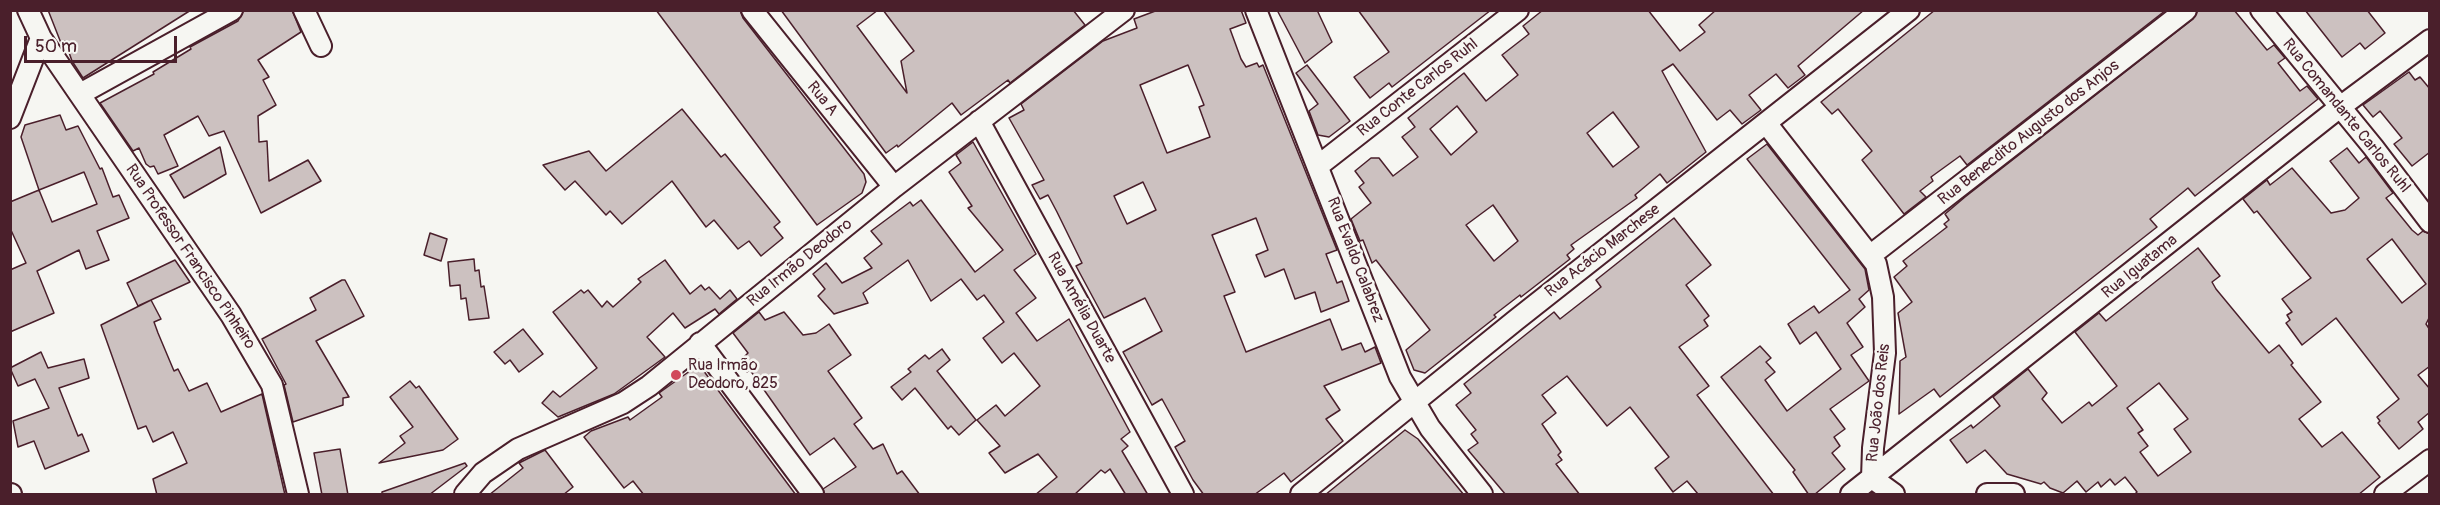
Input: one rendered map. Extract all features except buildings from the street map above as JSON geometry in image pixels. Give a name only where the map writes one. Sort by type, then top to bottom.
[{"type":"street","name":"Rua Professor Francisco Pinheiro","points":[[28,10],[41,38],[231,315],[273,385],[298,495]]},
{"type":"street","points":[[80,94],[231,10]]},
{"type":"street","points":[[304,10],[321,46]]},
{"type":"street","name":"Rua A","points":[[752,10],[894,187]]},
{"type":"street","name":"Rua Irmão Deodoro","points":[[465,495],[483,473],[518,449],[623,403],[649,386],[894,187],[1124,10]]},
{"type":"street","name":"Rua Evaldo Calabrez","points":[[1256,10],[1398,373],[1430,428],[1482,495]]},
{"type":"street","name":"Rua Conte Carlos Ruhl","points":[[1318,166],[1518,10]]},
{"type":"street","name":"Rua Acácio Marchese","points":[[1300,495],[1516,320],[1909,10]]},
{"type":"street","name":"Rua Benecdito Augusto dos Anjos","points":[[1871,255],[2186,10]]},
{"type":"street","name":"Rua Comandante Carlos Ruhl","points":[[2261,10],[2430,222]]},
{"type":"street","points":[[10,118],[41,38]]},
{"type":"street","name":"Rua Iguatama","points":[[1851,495],[2340,107],[2430,40]]},
{"type":"street","name":"Rua Amélia Duarte","points":[[979,121],[1183,495]]},
{"type":"street","name":"Rua João dos Reis","points":[[1766,123],[1871,255],[1878,273],[1886,329],[1872,478],[1894,495]]},
{"type":"street","points":[[700,343],[813,495]]},
{"type":"street","points":[[2385,495],[2430,460]]},
{"type":"street","points":[[1987,495],[2014,495]]},
{"type":"place","name":"Rua Irmão Deodoro, 825","points":[[676,375]]}]
